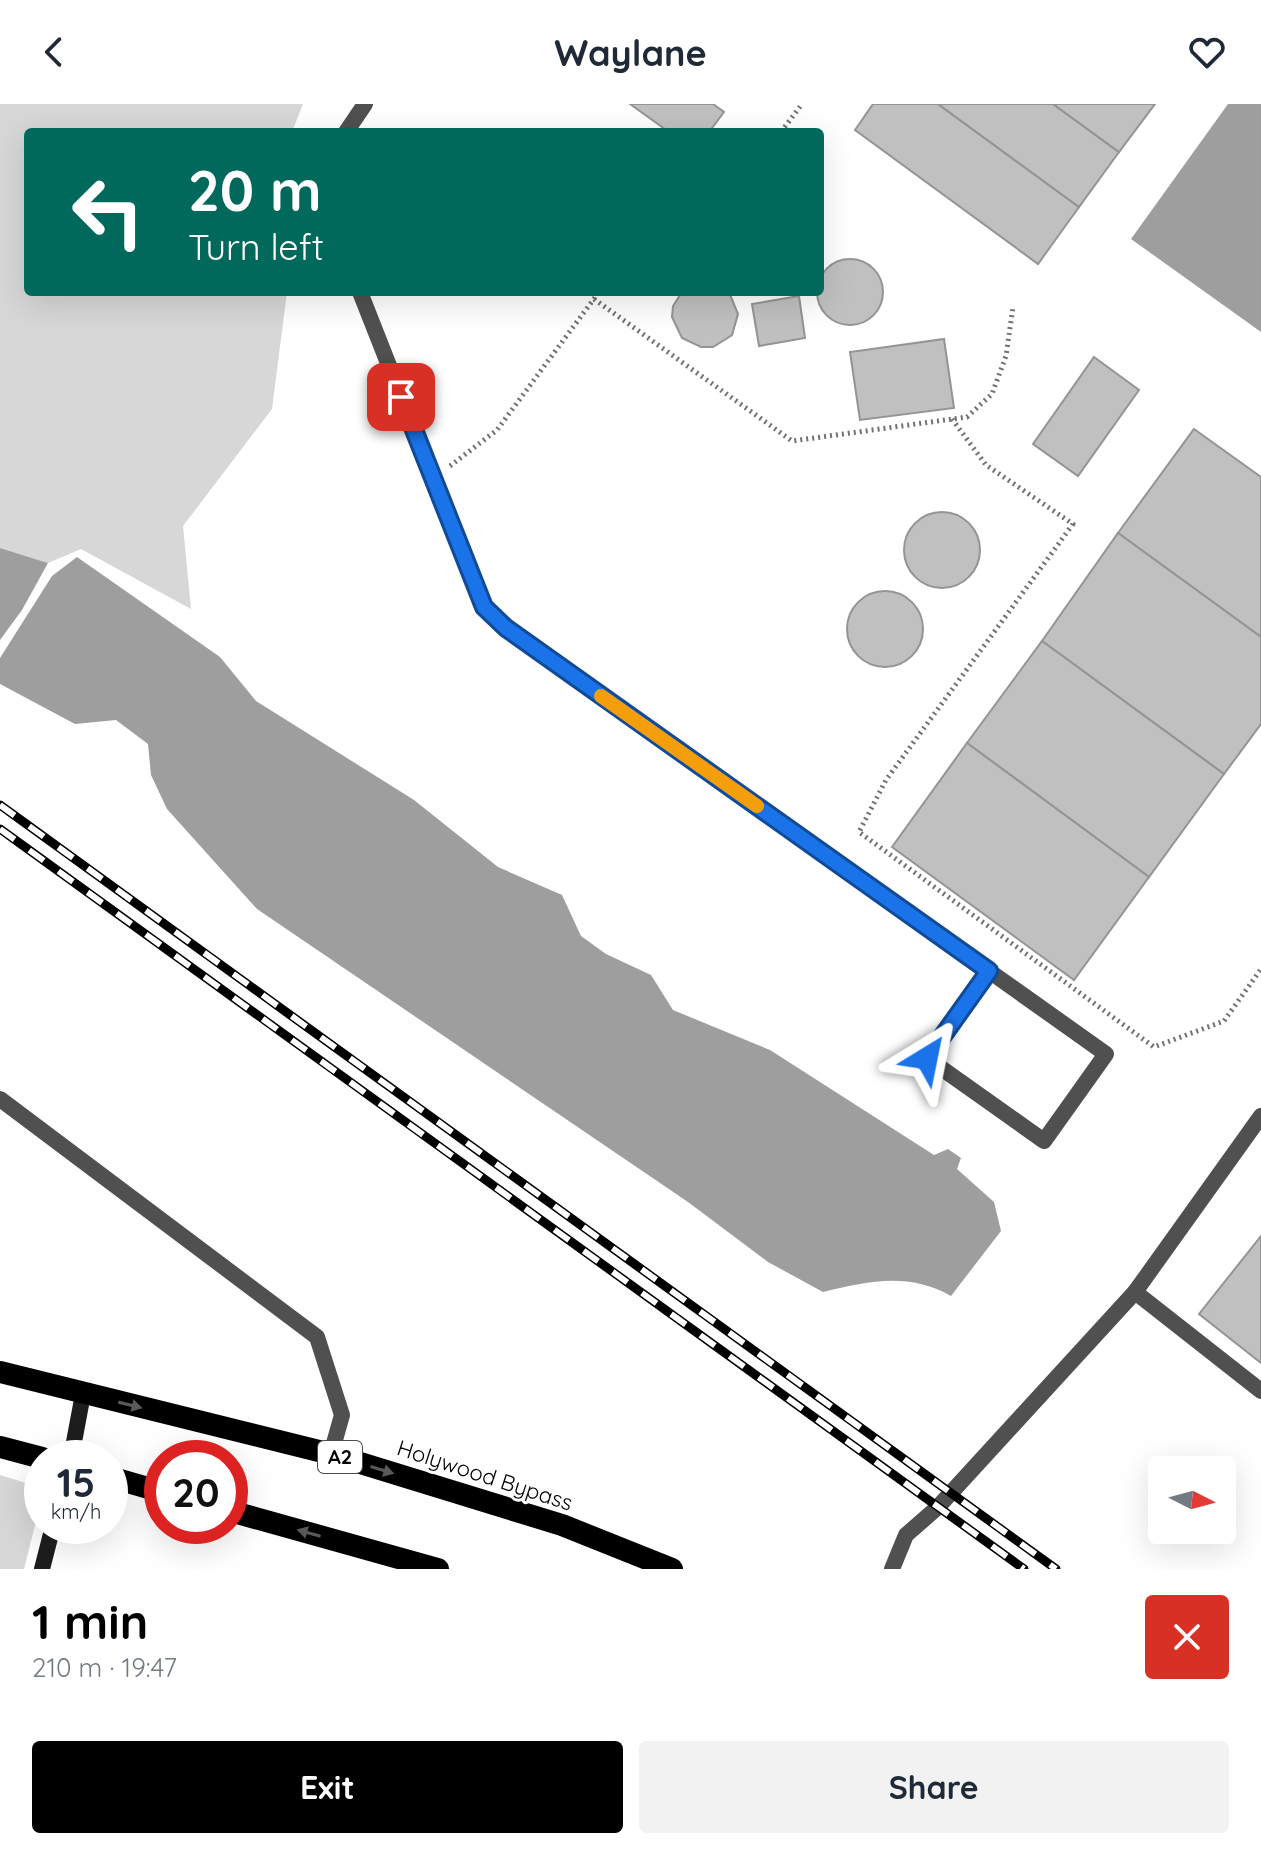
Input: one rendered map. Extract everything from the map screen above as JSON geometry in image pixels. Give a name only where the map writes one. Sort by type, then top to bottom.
[{"type":"highway","name":"Holywood Bypass","points":[[0,1372],[331,1454],[562,1525],[672,1569]]},
{"type":"highway","points":[[0,1447],[24,1453]]},
{"type":"highway","points":[[248,1516],[438,1569]]},
{"type":"main road","points":[[74,1440],[83,1394]]},
{"type":"main road","points":[[42,1569],[48,1544]]},
{"type":"lane","points":[[349,128],[365,104]]},
{"type":"lane","points":[[362,296],[484,607],[506,628],[1106,1054],[1044,1141],[927,1058],[989,971]]},
{"type":"lane","points":[[0,1099],[317,1337],[342,1415],[331,1454]]},
{"type":"lane","points":[[892,1569],[906,1535],[938,1507],[1135,1292],[1261,1116]]},
{"type":"lane","points":[[1135,1292],[1261,1391]]},
{"type":"path","points":[[784,128],[802,104]]},
{"type":"path","points":[[432,475],[454,465],[497,430],[596,296]]},
{"type":"path","points":[[594,299],[792,441],[967,417],[992,394],[1006,356],[1013,307]]},
{"type":"path","points":[[952,419],[986,465],[1073,524],[886,780],[859,832],[1154,1047],[1224,1021],[1261,969]]},
{"type":"shaded area","points":[[0,104],[303,104],[294,128],[24,128],[24,296],[286,296],[272,409],[183,526],[191,609],[81,549],[48,563],[0,548]]},
{"type":"shaded area","points":[[1228,104],[1261,104],[1261,332],[1131,239]]},
{"type":"shaded area","points":[[0,548],[48,563],[22,610],[0,640]]},
{"type":"shaded area","points":[[77,557],[220,657],[256,701],[414,800],[498,867],[562,895],[581,936],[606,954],[651,975],[673,1010],[770,1050],[934,1155],[948,1149],[961,1158],[957,1169],[994,1202],[1001,1231],[951,1296],[935,1288],[904,1281],[872,1282],[823,1292],[768,1262],[688,1202],[257,909],[167,809],[151,775],[148,744],[116,720],[75,724],[0,684],[0,658],[52,576]]},
{"type":"shaded area","points":[[0,1475],[24,1482],[24,1544],[30,1544],[24,1569],[0,1569]]},
{"type":"building","points":[[630,104],[713,104],[724,112],[712,128],[663,128]]},
{"type":"building","points":[[873,104],[938,104],[1079,207],[1038,264],[855,130]]},
{"type":"building","points":[[938,104],[1053,104],[1119,152],[1079,207]]},
{"type":"building","points":[[1053,104],[1155,104],[1119,152]]},
{"type":"building","points":[[844,260],[856,260],[868,265],[877,274],[882,286],[882,298],[877,310],[868,319],[856,324],[844,324],[832,319],[823,310],[818,298],[824,296],[824,273]]},
{"type":"building","points":[[679,296],[731,296],[738,314],[732,335],[713,347],[701,347],[682,338],[672,317],[673,306]]},
{"type":"building","points":[[799,296],[805,338],[759,346],[752,304]]},
{"type":"building","points":[[944,339],[954,408],[860,420],[850,352]]},
{"type":"building","points":[[1094,357],[1139,390],[1078,476],[1033,444]]},
{"type":"building","points":[[1194,429],[1261,477],[1261,637],[1118,533]]},
{"type":"building","points":[[942,512],[957,515],[969,523],[977,535],[980,550],[977,565],[969,577],[957,585],[942,588],[927,585],[915,577],[907,565],[904,550],[907,535],[915,523],[927,515]]},
{"type":"building","points":[[1118,533],[1261,637],[1261,724],[1224,774],[1042,641]]},
{"type":"building","points":[[885,591],[899,594],[912,602],[920,615],[923,629],[920,643],[912,656],[899,664],[885,667],[871,664],[858,656],[850,643],[847,629],[850,615],[858,602],[871,594]]},
{"type":"building","points":[[1042,641],[1224,774],[1149,877],[967,743]]},
{"type":"building","points":[[967,743],[1149,877],[1074,980],[892,847]]},
{"type":"building","points":[[1261,1236],[1261,1363],[1199,1314]]},
{"type":"railway","points":[[0,805],[1056,1569]]},
{"type":"railway","points":[[0,829],[1024,1569]]},
{"type":"slow traffic","points":[[601,696],[757,806]]},
{"type":"route","points":[[401,397],[484,607],[506,628],[989,971],[927,1058]]}]
